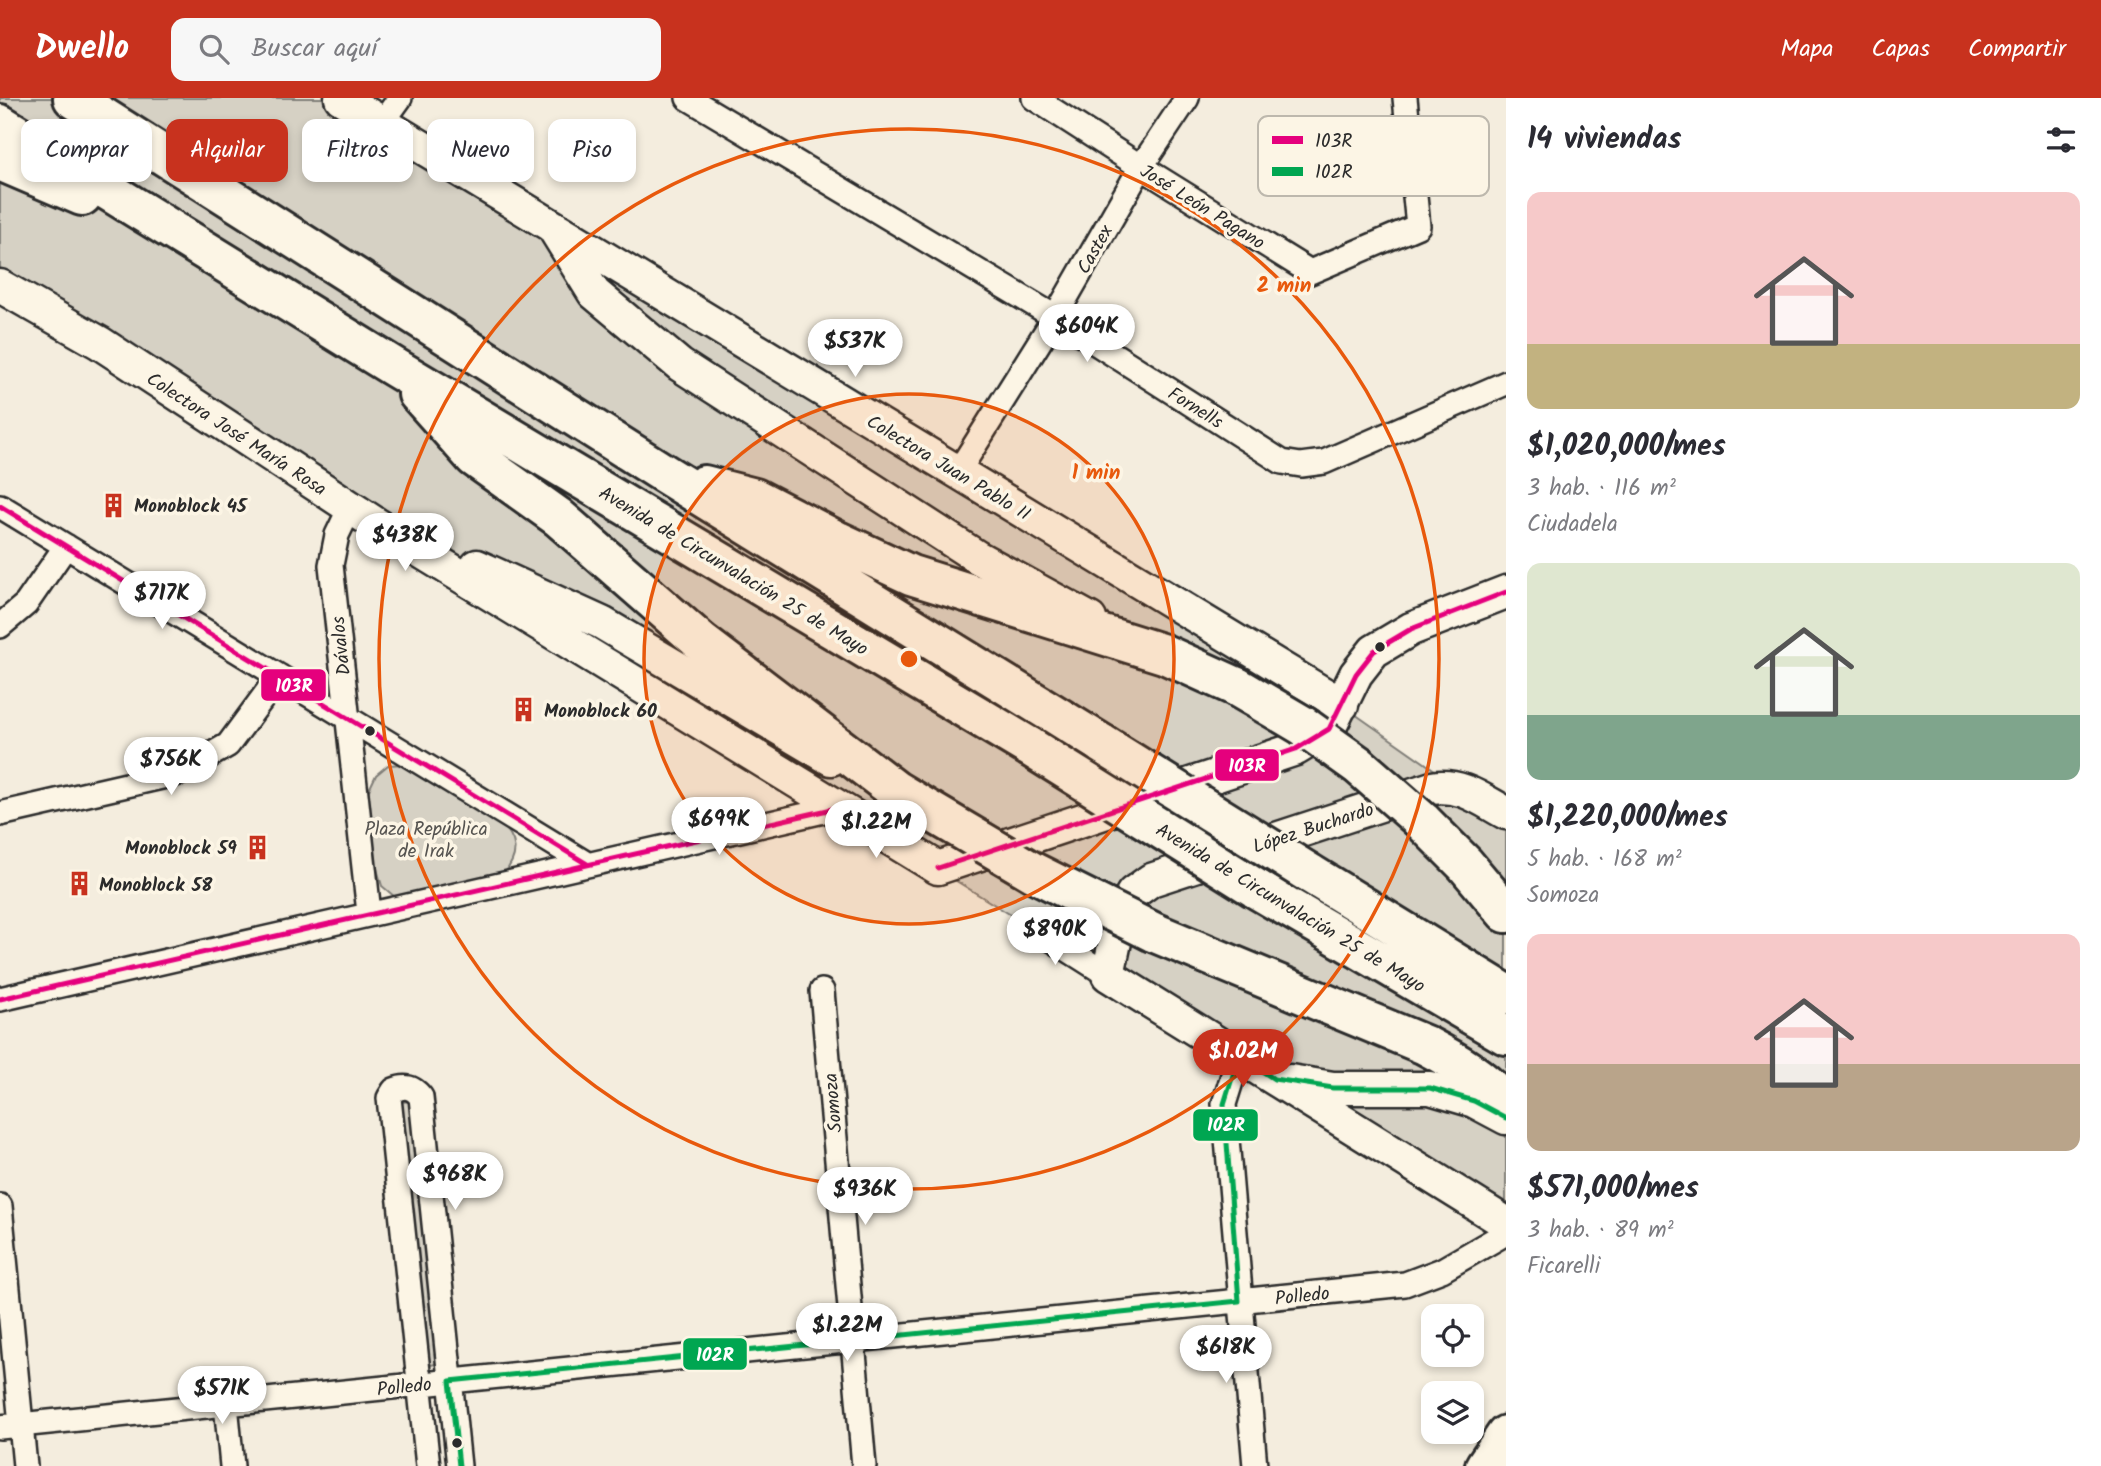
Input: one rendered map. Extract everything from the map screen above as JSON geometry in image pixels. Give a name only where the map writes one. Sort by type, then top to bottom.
[{"type":"highway","name":"Avenida de Circunvalación 25 de Mayo","points":[[74,98],[107,119]]},
{"type":"highway","points":[[93,98],[113,119]]},
{"type":"highway","name":"Avenida de Circunvalación 25 de Mayo","points":[[0,124],[394,367],[1030,747],[1255,888],[1506,1035]]},
{"type":"highway","name":"Avenida de Circunvalación 25 de Mayo","points":[[152,147],[665,474],[1506,994]]},
{"type":"highway","points":[[0,161],[174,232]]},
{"type":"highway","points":[[394,367],[474,457],[558,517],[701,642],[895,790],[1033,872],[1153,932],[1425,1045],[1468,1068],[1506,1104]]},
{"type":"highway","points":[[665,474],[755,498],[911,575],[1164,654],[1237,687],[1301,725],[1358,765],[1422,821],[1465,864],[1506,913]]},
{"type":"highway","points":[[1485,1466],[1506,1434]]},
{"type":"main road","name":"Colectora Juan Pablo II","points":[[341,98],[391,111],[552,226],[1342,705]]},
{"type":"main road","points":[[552,226],[594,293],[680,365],[977,556],[1065,606],[1164,654]]},
{"type":"main road","name":"Colectora José María Rosa","points":[[0,286],[100,343],[363,516],[938,868],[1296,749],[1329,730],[1342,705]]},
{"type":"main road","points":[[363,516],[602,624],[832,759],[895,790]]},
{"type":"main road","points":[[1342,705],[1356,674],[1374,652],[1411,629],[1506,592]]},
{"type":"main road","name":"López Buchardo","points":[[1108,975],[1121,913],[1132,893],[1152,880],[1432,788],[1459,787],[1506,813]]},
{"type":"main road","points":[[1108,975],[1506,1223]]},
{"type":"main road","points":[[1274,1079],[1333,1088],[1430,1088],[1474,1101],[1506,1118]]},
{"type":"street","name":"Fornells","points":[[688,98],[1055,317],[1282,462],[1301,465],[1324,462],[1506,383]]},
{"type":"street","name":"José León Pagano","points":[[1034,98],[1310,272],[1418,226],[1415,196]]},
{"type":"street","name":"Castex","points":[[958,472],[1055,317],[1141,167],[1187,98]]},
{"type":"street","name":"José León Pagano","points":[[1405,98],[1407,116]]},
{"type":"street","points":[[0,506],[587,864]]},
{"type":"street","name":"Dávalos","points":[[363,516],[337,536],[331,565],[369,913]]},
{"type":"street","points":[[0,626],[26,604],[66,546]]},
{"type":"street","points":[[0,814],[179,773],[228,745],[279,676]]},
{"type":"street","points":[[0,999],[841,807]]},
{"type":"street","points":[[1026,923],[1108,975]]},
{"type":"street","name":"Somoza","points":[[822,991],[864,1466]]},
{"type":"street","points":[[1239,1056],[1224,1104],[1255,1466]]},
{"type":"street","points":[[428,1466],[390,1098],[394,1090],[403,1086],[414,1089],[421,1097],[458,1466]]},
{"type":"street","points":[[0,1206],[10,1426],[24,1466]]},
{"type":"street","name":"Polledo","points":[[10,1426],[1405,1284],[1442,1270],[1506,1233]]},
{"type":"street","points":[[226,1404],[232,1466]]},
{"type":"green space","points":[[0,98],[341,98],[376,119],[302,119],[302,182],[413,182],[413,142],[427,150],[427,182],[480,182],[1342,705],[1459,787],[1506,813],[1506,1223],[0,286]]},
{"type":"green space","name":"Plaza República de Irak","points":[[404,764],[499,821],[510,834],[514,847],[512,861],[503,875],[418,895],[395,897],[382,886],[372,852],[367,794],[376,775],[388,765]]},
{"type":"green space","points":[[413,1101],[442,1363],[430,1365],[400,1102]]},
{"type":"transit line","name":"103R","points":[[0,506],[587,864]]},
{"type":"transit line","name":"103R","points":[[938,868],[1296,749],[1329,729],[1356,674],[1374,651],[1411,629],[1506,592]]},
{"type":"transit line","name":"103R","points":[[0,999],[841,807]]},
{"type":"transit line","name":"102R","points":[[459,1466],[450,1381],[1239,1301],[1224,1104],[1239,1056],[1274,1079],[1333,1088],[1430,1088],[1474,1101],[1506,1118]]},
{"type":"place","name":"Monoblock 45","points":[[114,505]]},
{"type":"place","name":"Monoblock 60","points":[[524,710]]},
{"type":"place","name":"Monoblock 59","points":[[257,847]]},
{"type":"place","name":"Monoblock 58","points":[[79,884]]}]
